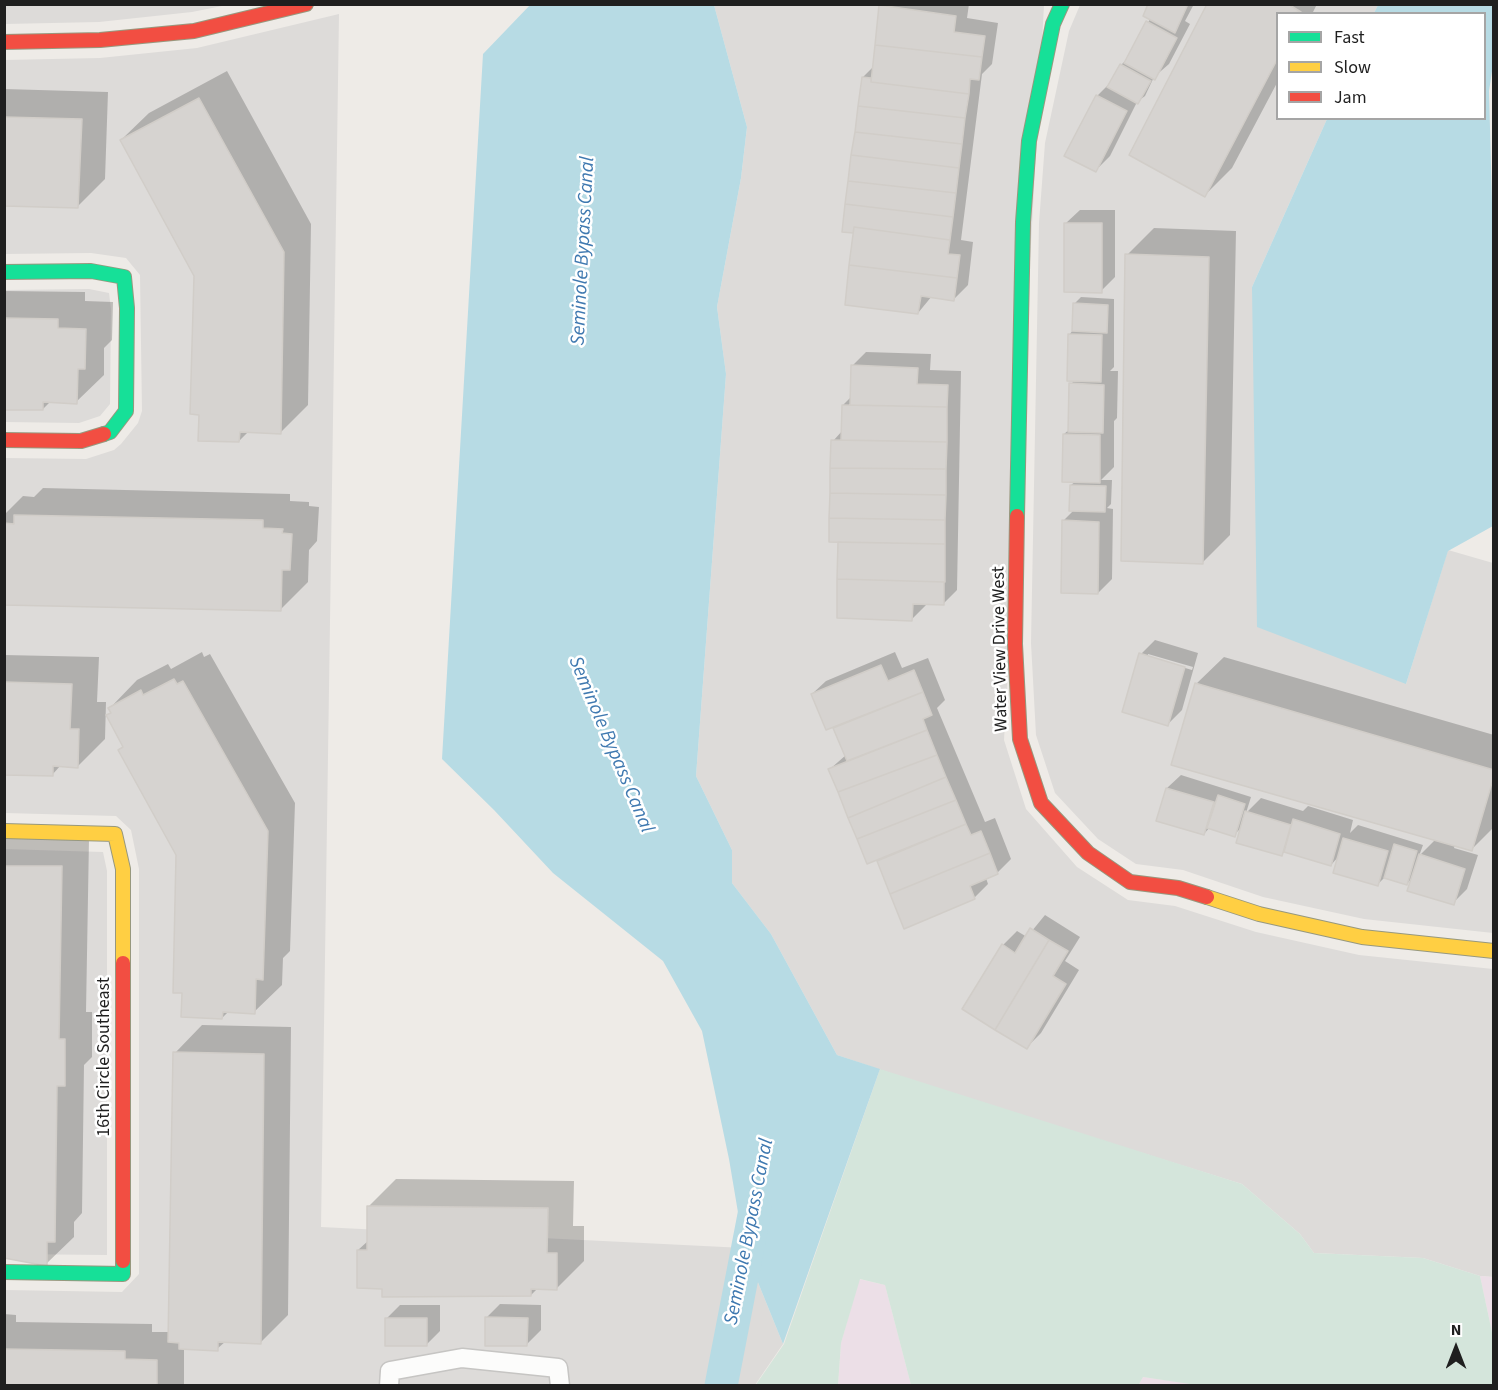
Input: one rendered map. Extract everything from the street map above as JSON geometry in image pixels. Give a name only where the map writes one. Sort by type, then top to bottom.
[{"type":"street","points":[[4,42],[100,40],[194,31],[306,4]]},
{"type":"street","name":"Water View Drive West","points":[[1062,4],[1053,24],[1029,141],[1023,222],[1015,644],[1020,739],[1041,803],[1088,853],[1130,882],[1178,888],[1259,914],[1362,937],[1494,951]]},
{"type":"street","points":[[4,272],[91,271],[124,277],[127,319],[126,411],[110,432],[81,441],[4,440]]},
{"type":"street","name":"16th Circle Southeast","points":[[4,831],[116,834],[123,869],[123,1274],[4,1272]]},
{"type":"lane","points":[[389,1386],[390,1371],[462,1358],[558,1368],[560,1386]]},
{"type":"shaded area","points":[[4,5],[227,5],[192,12],[99,22],[5,24]]},
{"type":"shaded area","points":[[714,5],[1044,5],[1004,740],[1026,809],[1077,867],[1128,900],[1175,906],[1256,932],[1359,955],[1493,969],[1493,1277],[1480,1276],[1423,1258],[1314,1253],[1300,1234],[1242,1184],[946,1092],[837,1055],[771,934],[732,883],[732,850],[696,776],[726,374],[717,307],[741,178],[747,127]]},
{"type":"shaded area","points":[[1080,5],[1378,5],[1374,12],[1276,12],[1276,120],[1327,120],[1252,287],[1406,684],[1448,550],[1493,563],[1493,933],[1364,919],[1263,897],[1183,870],[1136,864],[1098,839],[1055,793],[1036,735],[1031,643],[1039,223],[1045,143],[1069,31]]},
{"type":"shaded area","points":[[339,14],[321,1227],[744,1248],[783,1344],[755,1385],[5,1385],[5,1290],[122,1292],[139,1274],[139,869],[131,830],[116,816],[5,813],[5,458],[86,459],[114,450],[138,423],[142,411],[140,275],[126,258],[91,253],[5,254],[5,60],[100,58],[197,48]]},
{"type":"shaded area","points":[[89,289],[109,293],[111,309],[110,404],[100,416],[79,423],[5,422],[5,290]]},
{"type":"shaded area","points":[[5,849],[103,852],[107,871],[107,1255],[5,1254]]},
{"type":"shaded area","points":[[1480,1276],[1493,1277],[1493,1337]]},
{"type":"shaded area","points":[[859,1279],[885,1285],[911,1385],[838,1386],[841,1343]]},
{"type":"shaded area","points":[[1143,1377],[1203,1385],[1138,1386]]},
{"type":"green space","points":[[880,1069],[1242,1184],[1300,1234],[1314,1253],[1423,1258],[1480,1276],[1493,1337],[1493,1385],[1203,1386],[1143,1377],[1138,1386],[911,1385],[885,1285],[860,1279],[841,1343],[838,1385],[755,1386],[784,1344]]},
{"type":"water","points":[[531,4],[714,5],[747,127],[741,178],[717,307],[726,374],[696,776],[732,850],[732,883],[771,934],[837,1055],[880,1069],[783,1344],[744,1248],[729,1159],[702,1031],[663,961],[553,873],[442,759],[483,54]]},
{"type":"water","points":[[1378,5],[1494,5],[1494,58],[1489,91],[1494,278],[1493,526],[1448,551],[1406,684],[1257,627],[1252,287],[1327,120],[1486,120],[1486,12],[1374,12]]},
{"type":"building","points":[[1148,4],[1188,4],[1175,33],[1143,16]]},
{"type":"building","points":[[1207,4],[1288,4],[1301,12],[1276,12],[1276,62],[1205,197],[1129,155]]},
{"type":"building","points":[[879,5],[956,16],[954,32],[985,36],[982,57],[875,45]]},
{"type":"building","points":[[1146,21],[1177,38],[1155,80],[1124,63]]},
{"type":"building","points":[[875,45],[982,57],[979,80],[970,79],[969,94],[871,82]]},
{"type":"building","points":[[1120,64],[1151,81],[1138,104],[1107,87]]},
{"type":"building","points":[[862,77],[871,78],[871,82],[969,94],[965,118],[858,106]]},
{"type":"building","points":[[1096,95],[1127,111],[1096,172],[1064,156]]},
{"type":"building","points":[[199,98],[284,252],[281,434],[240,432],[239,442],[198,441],[199,415],[190,414],[194,276],[120,140]]},
{"type":"building","points":[[858,106],[965,118],[962,144],[855,132]]},
{"type":"building","points":[[4,117],[82,119],[78,208],[4,206]]},
{"type":"building","points":[[855,132],[962,144],[959,168],[851,155]]},
{"type":"building","points":[[851,155],[959,168],[956,193],[848,181]]},
{"type":"building","points":[[848,181],[956,193],[953,217],[845,204]]},
{"type":"building","points":[[845,204],[953,217],[950,240],[854,227],[853,233],[842,232]]},
{"type":"building","points":[[1064,223],[1102,223],[1102,293],[1064,292]]},
{"type":"building","points":[[854,227],[950,240],[948,254],[960,255],[957,278],[849,265]]},
{"type":"building","points":[[1125,254],[1209,257],[1203,564],[1121,561]]},
{"type":"building","points":[[849,265],[957,278],[954,301],[921,296],[918,314],[845,305]]},
{"type":"building","points":[[1073,303],[1108,305],[1107,333],[1072,331]]},
{"type":"building","points":[[4,318],[58,319],[58,328],[86,329],[85,369],[78,369],[77,404],[43,402],[43,410],[4,410]]},
{"type":"building","points":[[1068,334],[1102,335],[1101,382],[1067,381]]},
{"type":"building","points":[[851,365],[918,368],[917,384],[948,385],[947,407],[850,405]]},
{"type":"building","points":[[1069,383],[1104,385],[1103,433],[1068,432]]},
{"type":"building","points":[[842,405],[947,407],[947,442],[841,440]]},
{"type":"building","points":[[1063,434],[1100,435],[1100,483],[1062,482]]},
{"type":"building","points":[[831,440],[947,442],[946,469],[830,468]]},
{"type":"building","points":[[830,468],[946,469],[946,495],[830,493]]},
{"type":"building","points":[[1070,485],[1106,486],[1105,512],[1069,511]]},
{"type":"building","points":[[830,493],[946,495],[945,520],[829,518]]},
{"type":"building","points":[[14,515],[263,520],[263,528],[283,529],[282,533],[292,534],[290,570],[282,570],[281,611],[4,605],[4,523],[14,524]]},
{"type":"building","points":[[829,518],[945,520],[945,544],[829,542]]},
{"type":"building","points":[[1062,520],[1099,522],[1098,594],[1061,593]]},
{"type":"building","points":[[838,542],[945,544],[945,582],[837,579]]},
{"type":"building","points":[[837,579],[944,582],[944,605],[913,604],[912,621],[837,618]]},
{"type":"building","points":[[1139,653],[1185,667],[1168,726],[1122,712]]},
{"type":"building","points":[[881,665],[888,681],[914,670],[923,692],[826,730],[811,694]]},
{"type":"building","points":[[174,679],[177,684],[183,681],[268,831],[263,980],[256,979],[255,1014],[223,1012],[222,1019],[181,1017],[182,993],[173,993],[176,855],[118,750],[123,747],[106,715],[111,713],[108,708],[141,690],[143,695]]},
{"type":"building","points":[[4,682],[72,684],[70,729],[79,729],[78,768],[53,766],[53,776],[4,775]]},
{"type":"building","points":[[1195,683],[1494,770],[1472,851],[1171,765]]},
{"type":"building","points":[[923,692],[932,715],[923,719],[927,730],[847,761],[833,728]]},
{"type":"building","points":[[927,730],[937,755],[838,792],[828,769]]},
{"type":"building","points":[[937,755],[946,777],[848,818],[838,792]]},
{"type":"building","points":[[946,777],[956,800],[857,839],[848,818]]},
{"type":"building","points":[[1166,788],[1214,802],[1204,835],[1156,821]]},
{"type":"building","points":[[1218,795],[1245,804],[1235,837],[1207,828]]},
{"type":"building","points":[[956,800],[966,824],[867,864],[857,839]]},
{"type":"building","points":[[1245,811],[1291,825],[1282,856],[1236,843]]},
{"type":"building","points":[[1293,819],[1340,834],[1331,866],[1284,852]]},
{"type":"building","points":[[966,824],[971,835],[981,831],[990,853],[890,894],[877,861]]},
{"type":"building","points":[[1343,838],[1388,851],[1378,886],[1333,873]]},
{"type":"building","points":[[1394,844],[1417,851],[1407,885],[1384,878]]},
{"type":"building","points":[[990,853],[998,874],[970,886],[975,899],[904,929],[890,894]]},
{"type":"building","points":[[1419,854],[1465,869],[1454,905],[1407,891]]},
{"type":"building","points":[[4,866],[62,866],[59,1039],[65,1039],[65,1086],[57,1086],[55,1242],[47,1242],[47,1266],[4,1258]]},
{"type":"building","points":[[1030,928],[1049,940],[995,1030],[962,1009],[1002,944],[1015,953]]},
{"type":"building","points":[[1049,940],[1068,951],[1053,976],[1066,984],[1027,1049],[995,1030]]},
{"type":"building","points":[[173,1052],[264,1054],[261,1344],[218,1342],[218,1351],[179,1349],[179,1343],[168,1342]]},
{"type":"building","points":[[367,1206],[548,1208],[547,1253],[557,1253],[557,1290],[531,1289],[531,1296],[382,1297],[382,1289],[357,1288],[357,1250],[367,1250]]},
{"type":"building","points":[[485,1317],[528,1318],[527,1346],[485,1346]]},
{"type":"building","points":[[385,1318],[427,1318],[427,1346],[385,1346]]},
{"type":"building","points":[[4,1349],[125,1351],[125,1359],[157,1360],[157,1386],[4,1386]]},
{"type":"waterway","name":"Seminole Bypass Canal","points":[[721,1386],[755,1210]]},
{"type":"traffic: fast","points":[[1017,516],[1023,222],[1029,141],[1053,24],[1062,4]]},
{"type":"traffic: fast","points":[[4,272],[91,271],[124,277],[127,308],[126,411],[110,432],[104,434]]},
{"type":"traffic: fast","points":[[4,1272],[123,1274],[123,1261]]},
{"type":"traffic: slow","points":[[4,831],[115,834],[123,869],[123,963]]},
{"type":"traffic: slow","points":[[1207,897],[1259,914],[1362,937],[1494,951]]},
{"type":"traffic: jam","points":[[4,42],[100,40],[194,31],[306,4]]},
{"type":"traffic: jam","points":[[4,440],[81,441],[104,434]]},
{"type":"traffic: jam","points":[[1017,516],[1015,644],[1020,739],[1041,803],[1088,853],[1130,882],[1178,888],[1207,897]]},
{"type":"traffic: jam","points":[[123,963],[123,1261]]}]
